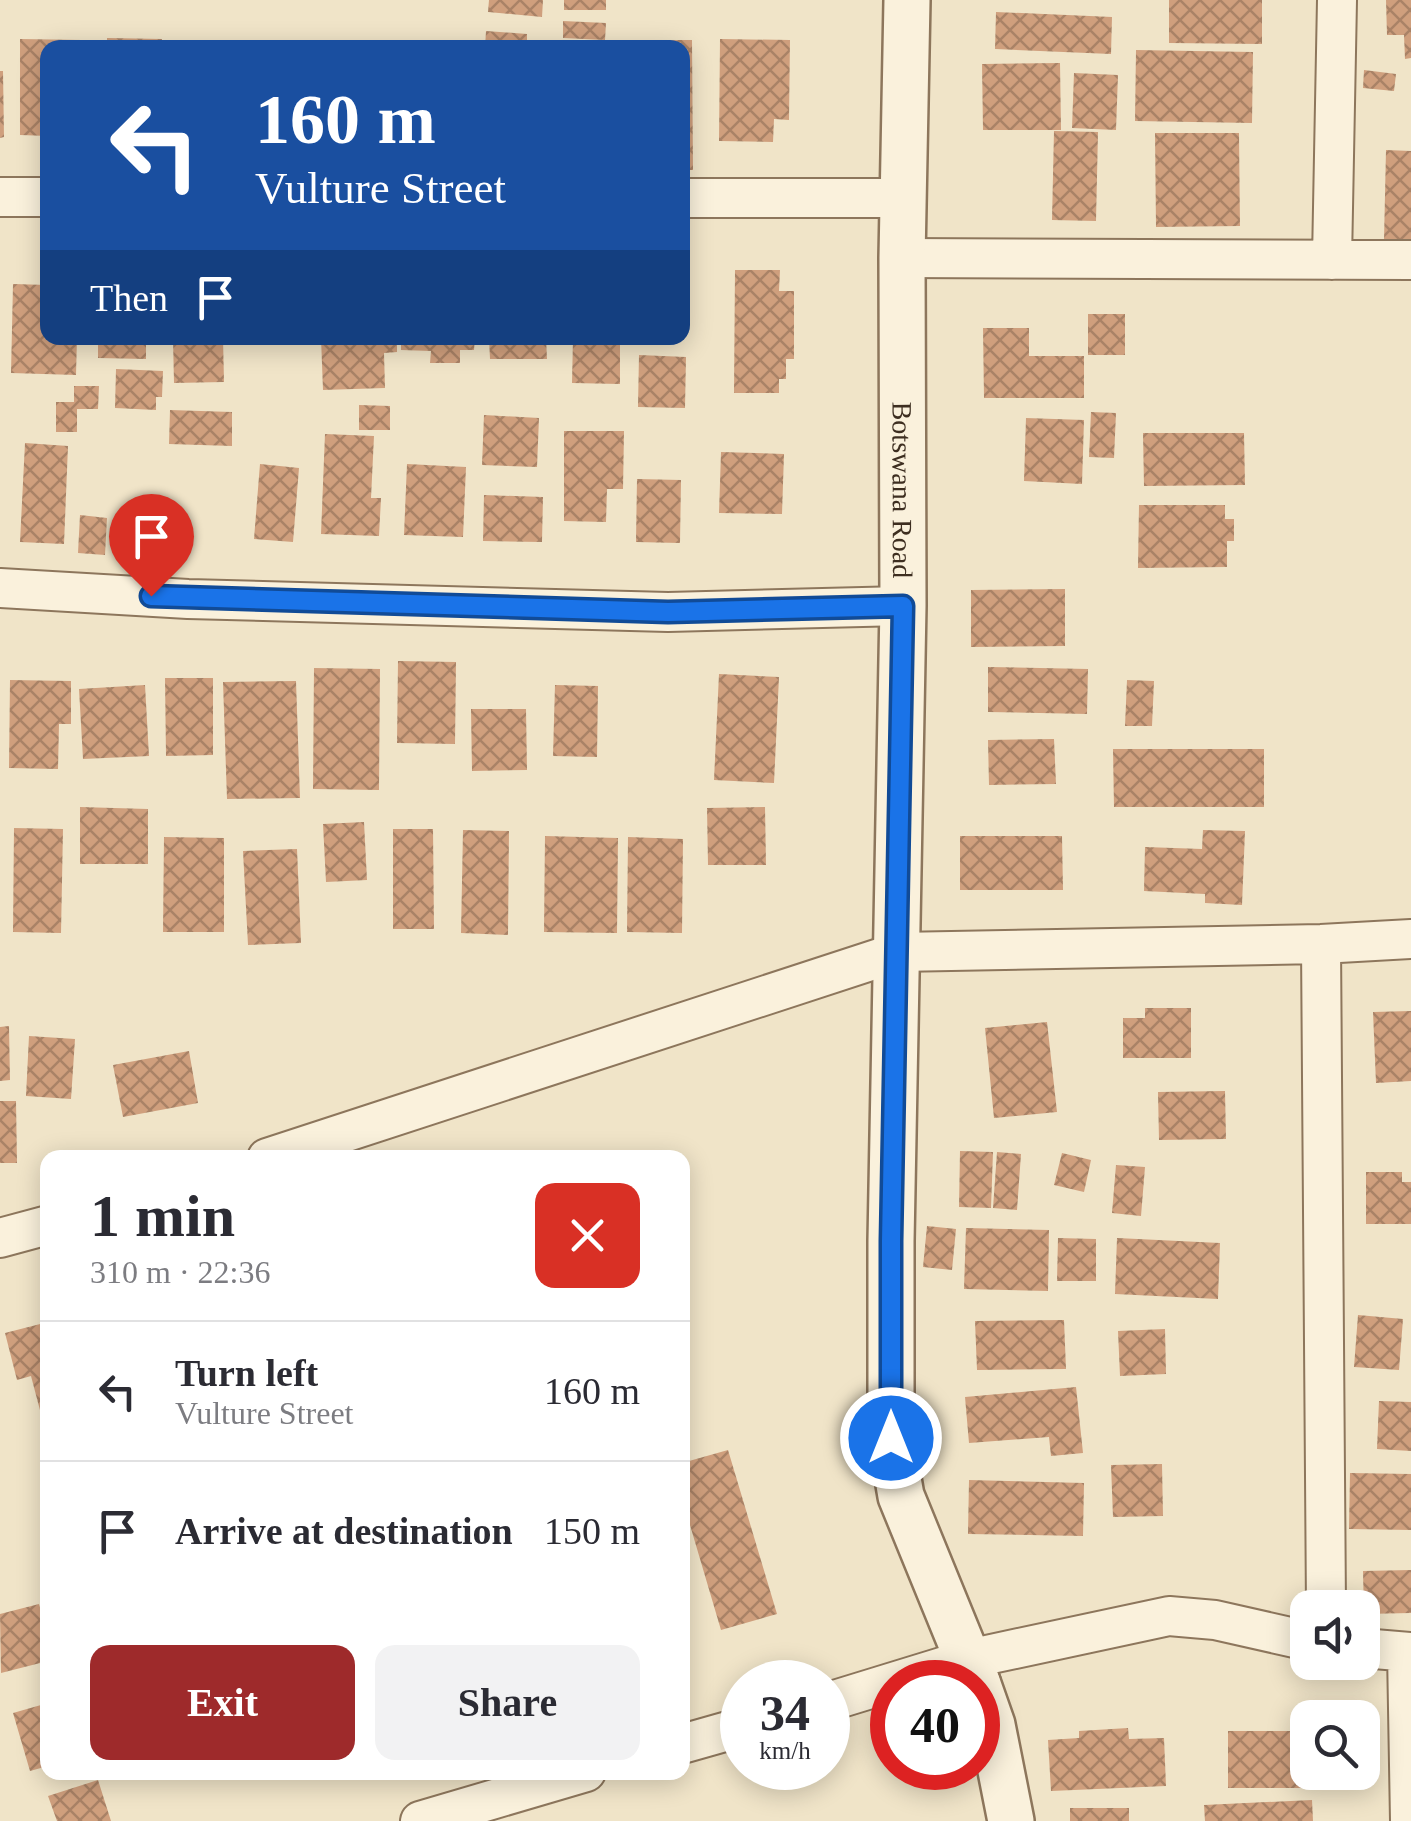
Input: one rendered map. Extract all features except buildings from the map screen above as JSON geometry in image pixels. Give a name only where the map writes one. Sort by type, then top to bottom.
[{"type":"street","name":"Botswana Road","points":[[908,0],[891,1438],[901,1496],[968,1660]]},
{"type":"street","points":[[1332,260],[1337,0]]},
{"type":"street","points":[[0,196],[40,196]]},
{"type":"street","points":[[690,198],[904,198]]},
{"type":"street","points":[[902,258],[1411,260]]},
{"type":"street","points":[[0,588],[188,599],[668,612],[903,606]]},
{"type":"street","points":[[291,1150],[898,952],[1411,939]]},
{"type":"street","points":[[1320,944],[1326,1590]]},
{"type":"street","points":[[0,1238],[40,1227]]},
{"type":"street","points":[[1000,1667],[1169,1616],[1215,1620],[1290,1637]]},
{"type":"street","points":[[1380,1650],[1409,1652],[1410,1821]]},
{"type":"street","points":[[690,1742],[720,1733]]},
{"type":"street","name":"Botswana Road","points":[[1000,1768],[1010,1821]]},
{"type":"street","points":[[420,1821],[559,1780]]},
{"type":"route","points":[[151,596],[668,612],[903,606],[891,1438]]}]
